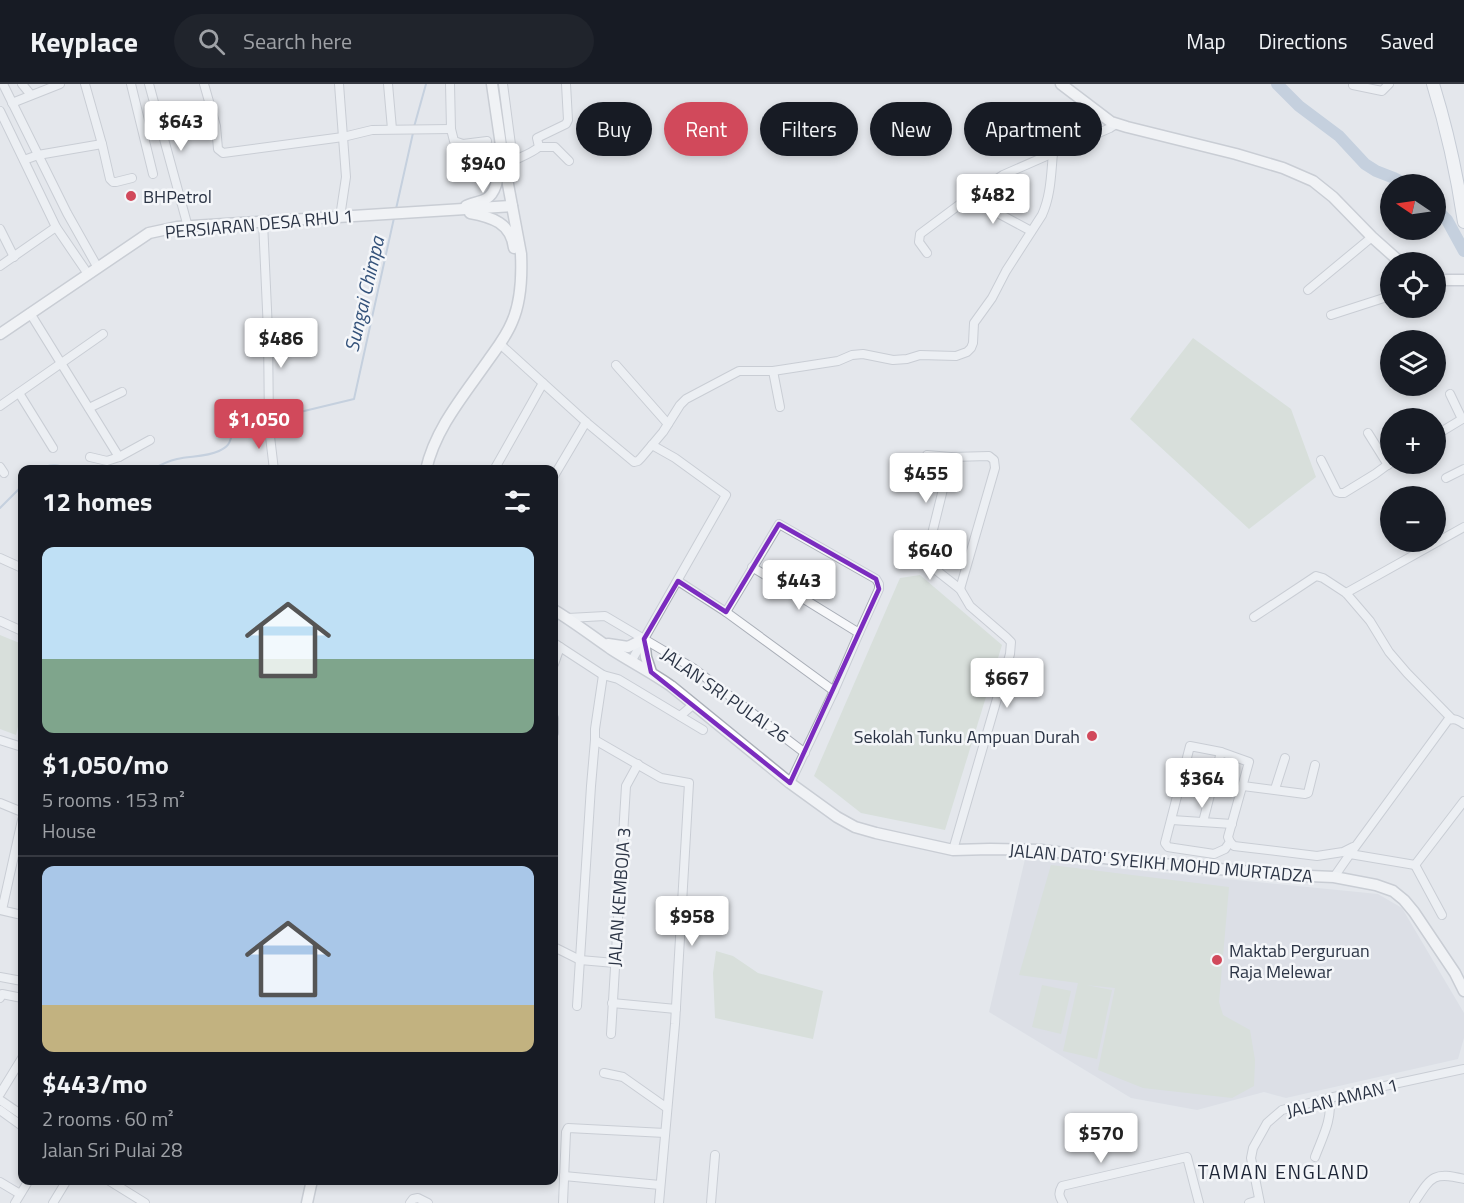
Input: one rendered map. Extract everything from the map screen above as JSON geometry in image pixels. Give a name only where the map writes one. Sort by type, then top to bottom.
[{"type":"main road","points":[[454,210],[487,199],[494,190],[502,152],[492,84]]},
{"type":"main road","points":[[1061,84],[1116,124],[1236,154],[1283,168],[1313,181],[1389,252]]},
{"type":"main road","points":[[1433,84],[1447,130],[1464,222]]},
{"type":"main road","points":[[427,465],[450,414],[500,344],[512,322],[517,306],[522,270],[521,254],[512,206],[509,163],[502,152]]},
{"type":"main road","name":"PERSIARAN DESA RHU 1","points":[[0,334],[149,233],[177,227],[512,206]]},
{"type":"main road","points":[[454,210],[494,219],[506,227],[513,240],[517,268],[517,306]]},
{"type":"main road","points":[[1446,280],[1464,280]]},
{"type":"main road","name":"JALAN DATO' SYEIKH MOHD MURTADZA","points":[[558,612],[651,672],[694,704],[790,783],[837,817],[855,827],[954,850],[1041,850],[1128,861],[1334,877],[1376,885],[1393,891],[1414,912],[1455,973],[1464,991]]},
{"type":"main road","points":[[603,643],[628,647],[644,639],[651,672]]},
{"type":"main road","points":[[307,1203],[311,1185]]},
{"type":"street","points":[[3,84],[67,213],[98,268]]},
{"type":"street","points":[[22,84],[31,95]]},
{"type":"street","points":[[12,102],[60,84]]},
{"type":"street","points":[[85,84],[110,179],[116,182],[132,178]]},
{"type":"street","points":[[130,84],[153,174]]},
{"type":"street","points":[[149,84],[188,227]]},
{"type":"street","points":[[204,84],[216,126],[217,147],[220,152],[227,153],[343,137],[372,130],[451,129]]},
{"type":"street","points":[[339,84],[346,177],[339,217]]},
{"type":"street","points":[[388,84],[392,129]]},
{"type":"street","points":[[450,84],[451,129],[454,141],[458,143],[487,141]]},
{"type":"street","points":[[503,84],[509,163],[539,147],[555,147],[569,161]]},
{"type":"street","points":[[539,147],[537,138],[566,124],[568,120],[566,84]]},
{"type":"street","points":[[1353,85],[1382,91],[1389,84]]},
{"type":"street","points":[[0,111],[56,227],[88,274]]},
{"type":"street","points":[[1102,132],[1116,124]]},
{"type":"street","points":[[24,160],[38,155],[102,144]]},
{"type":"street","points":[[927,253],[919,242],[920,234],[972,195],[1003,176],[1046,156]]},
{"type":"street","points":[[500,344],[634,462],[638,461],[652,445],[686,399],[739,371],[773,371],[838,361],[852,355],[862,354],[893,360],[920,355],[956,356],[971,348],[974,323],[992,298],[1006,271],[1042,215],[1048,198],[1053,156]]},
{"type":"street","points":[[972,195],[981,204],[1031,231]]},
{"type":"street","points":[[263,222],[268,331],[268,406],[273,465]]},
{"type":"street","points":[[0,266],[56,227]]},
{"type":"street","points":[[0,230],[14,257]]},
{"type":"street","points":[[1308,290],[1372,237]]},
{"type":"street","points":[[1331,315],[1380,299]]},
{"type":"street","points":[[30,313],[119,458]]},
{"type":"street","points":[[0,406],[103,334]]},
{"type":"street","points":[[616,365],[669,424]]},
{"type":"street","points":[[773,371],[780,407]]},
{"type":"street","points":[[497,465],[543,383]]},
{"type":"street","points":[[89,408],[122,392]]},
{"type":"street","points":[[19,393],[52,448]]},
{"type":"street","points":[[1446,429],[1463,418],[1450,394]]},
{"type":"street","points":[[558,469],[586,422]]},
{"type":"street","points":[[1368,434],[1380,451]]},
{"type":"street","points":[[90,457],[107,461],[119,458],[150,440]]},
{"type":"street","points":[[632,660],[726,495],[675,458],[652,445]]},
{"type":"street","points":[[927,455],[989,456],[994,460],[995,468],[960,589]]},
{"type":"street","points":[[951,457],[926,558],[927,563],[960,589],[970,606],[1011,642],[1010,654],[954,850]]},
{"type":"street","points":[[1321,460],[1337,492],[1340,493],[1344,493],[1380,471]]},
{"type":"street","points":[[1446,478],[1464,469]]},
{"type":"street","points":[[726,612],[779,524],[876,579],[879,584],[879,589],[834,691],[790,783]]},
{"type":"street","points":[[1347,593],[1464,527]]},
{"type":"street","points":[[0,558],[18,566]]},
{"type":"street","points":[[752,567],[859,633]]},
{"type":"street","points":[[1254,617],[1316,576],[1323,578],[1347,593],[1370,621],[1389,652],[1452,719]]},
{"type":"street","points":[[678,581],[726,612],[834,691]]},
{"type":"street","name":"JALAN SRI PULAI 26","points":[[568,618],[605,616],[693,669],[805,753]]},
{"type":"street","points":[[0,621],[18,628]]},
{"type":"street","points":[[558,646],[603,675],[618,679],[704,730]]},
{"type":"street","points":[[578,1006],[595,729],[603,675]]},
{"type":"street","points":[[680,716],[694,704]]},
{"type":"street","points":[[1334,877],[1448,720],[1458,720],[1464,724]]},
{"type":"street","points":[[0,740],[18,746]]},
{"type":"street","points":[[596,740],[661,778],[689,783],[676,1009],[659,1203]]},
{"type":"street","points":[[1230,842],[1225,849],[1214,854],[1168,847],[1166,843],[1190,746],[1221,752],[1249,762],[1228,837],[1234,846],[1317,856],[1342,852],[1356,845]]},
{"type":"street","points":[[1203,822],[1221,752]]},
{"type":"street","points":[[1275,789],[1285,758]]},
{"type":"street","name":"JALAN KEMBOJA 3","points":[[610,1034],[626,786],[638,764]]},
{"type":"street","points":[[1243,786],[1305,794],[1308,793],[1315,765]]},
{"type":"street","points":[[1415,865],[1464,801]]},
{"type":"street","points":[[0,803],[18,810]]},
{"type":"street","points":[[1172,820],[1232,824]]},
{"type":"street","points":[[18,837],[1,910],[18,914]]},
{"type":"street","points":[[1350,854],[1415,865]]},
{"type":"street","points":[[1415,865],[1442,915]]},
{"type":"street","points":[[558,949],[580,960],[615,963]]},
{"type":"street","points":[[0,977],[18,980]]},
{"type":"street","points":[[0,998],[3,994],[18,997]]},
{"type":"street","points":[[612,1003],[676,1009]]},
{"type":"street","points":[[0,1094],[18,1065]]},
{"type":"street","name":"JALAN AMAN 1","points":[[1260,1202],[1251,1158],[1253,1148],[1267,1123],[1282,1110],[1464,1069]]},
{"type":"street","points":[[604,1073],[623,1077],[667,1108]]},
{"type":"street","points":[[1315,1157],[1330,1117],[1329,1098]]},
{"type":"street","points":[[0,1100],[18,1112]]},
{"type":"street","points":[[0,1110],[18,1123]]},
{"type":"street","points":[[563,1203],[567,1130],[571,1128],[665,1133]]},
{"type":"street","points":[[711,1203],[715,1155]]},
{"type":"street","points":[[1063,1203],[1059,1197],[1062,1186],[1187,1158],[1199,1203]]},
{"type":"street","points":[[1414,1203],[1428,1182],[1435,1177],[1448,1175],[1464,1179]]},
{"type":"street","points":[[564,1176],[660,1185]]},
{"type":"street","points":[[0,1182],[20,1194]]},
{"type":"street","points":[[15,1203],[26,1185]]},
{"type":"street","points":[[53,1203],[64,1185]]},
{"type":"street","points":[[116,1185],[145,1203]]},
{"type":"street","points":[[410,1203],[413,1198],[428,1203]]},
{"type":"street","points":[[1249,1203],[1260,1202]]},
{"type":"highlighted area","points":[[779,524],[876,579],[879,589],[790,783],[651,672],[644,639],[678,581],[726,612]]},
{"type":"shaded area","name":"Maktab Perguruan Raja Melewar","points":[[1025,859],[1378,894],[1402,908],[1464,1013],[1464,1038],[1458,1059],[1286,1098],[1264,1092],[1197,1110],[1131,1098],[989,1012]]},
{"type":"green space","points":[[1193,338],[1291,409],[1316,477],[1249,529],[1130,419]]},
{"type":"green space","points":[[920,575],[1002,645],[945,830],[861,813],[814,776],[900,578]]},
{"type":"green space","points":[[0,635],[18,642],[18,727],[16,735],[0,729]]},
{"type":"green space","points":[[1051,865],[1229,887],[1219,1002],[1223,1015],[1250,1030],[1255,1060],[1254,1086],[1232,1098],[1143,1088],[1098,1070],[1115,988],[1086,985],[1112,990],[1097,1059],[1063,1051],[1078,983],[1019,975]]},
{"type":"green space","points":[[716,951],[733,956],[758,973],[823,991],[813,1039],[715,1018],[713,973]]},
{"type":"green space","points":[[1042,985],[1071,991],[1061,1034],[1032,1027]]},
{"type":"waterway","name":"Sungai Chimpa","points":[[414,127],[426,84]]},
{"type":"waterway","points":[[1277,84],[1299,106],[1339,136],[1365,164],[1384,174]]},
{"type":"waterway","name":"Sungai Chimpa","points":[[396,209],[413,133]]},
{"type":"waterway","name":"Sungai Chimpa","points":[[271,419],[354,399],[394,218]]},
{"type":"waterway","points":[[1446,219],[1464,251]]},
{"type":"waterway","name":"Sungai Chimpa","points":[[160,465],[219,451],[229,444],[235,429],[241,424],[266,420]]},
{"type":"waterway","name":"Sungai Chimpa","points":[[0,508],[18,490]]},
{"type":"place","name":"BHPetrol","points":[[131,196]]},
{"type":"place","name":"Sekolah Tunku Ampuan Durah","points":[[1092,736]]},
{"type":"place","name":"Maktab Perguruan Raja Melewar","points":[[1217,960]]},
{"type":"district","name":"TAMAN ENGLAND","points":[[1284,1171]]}]
